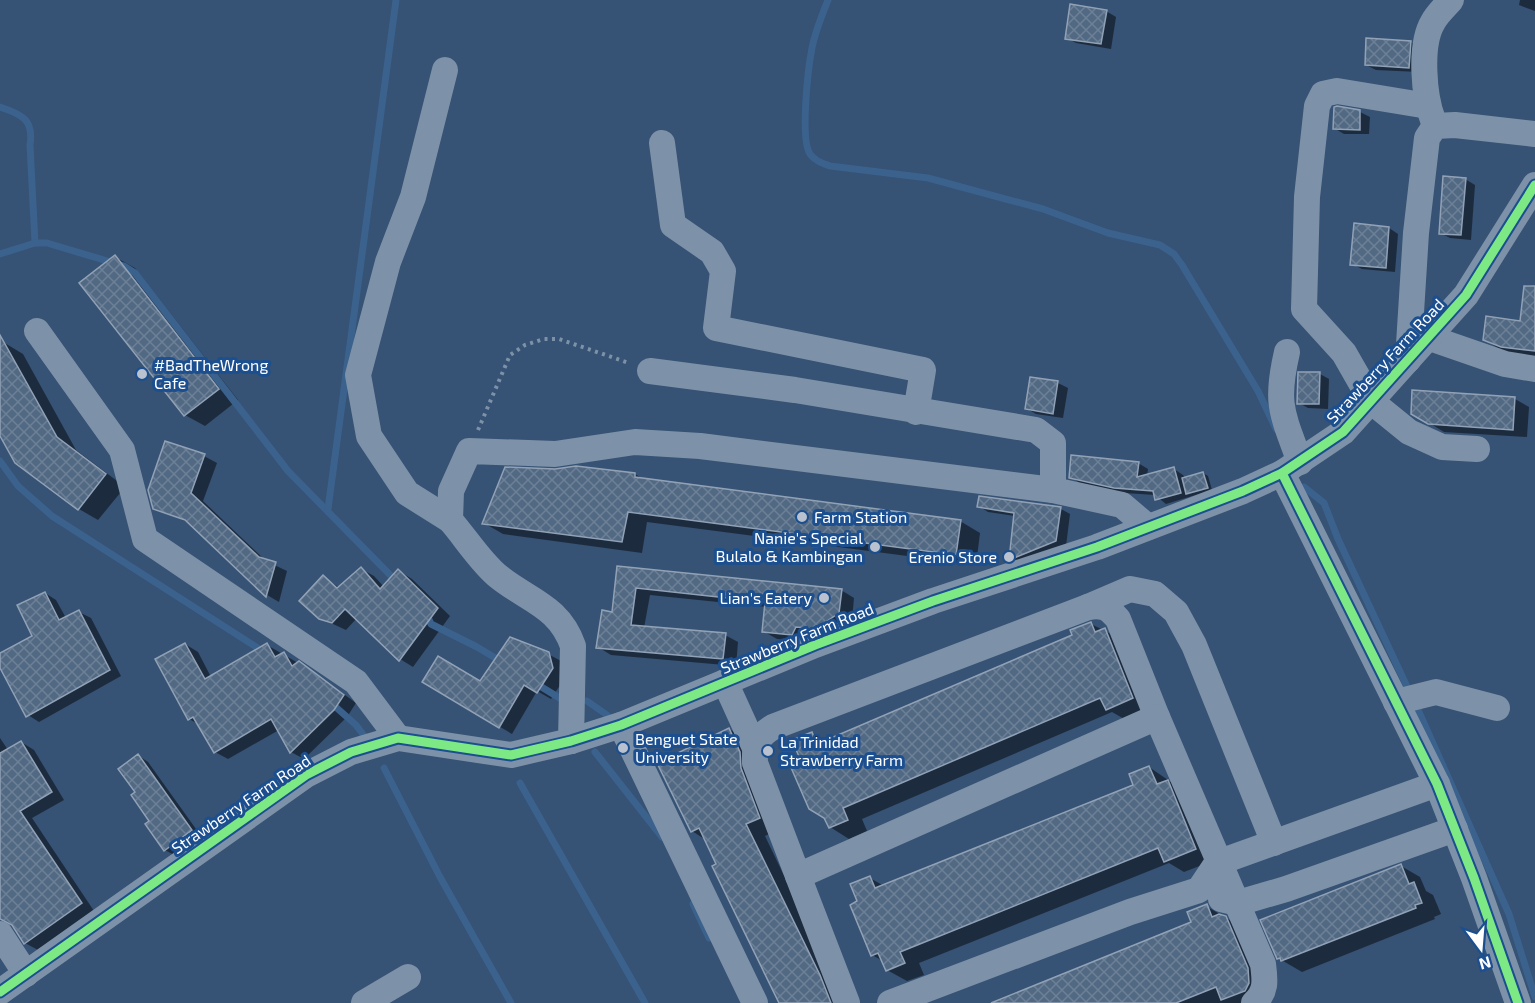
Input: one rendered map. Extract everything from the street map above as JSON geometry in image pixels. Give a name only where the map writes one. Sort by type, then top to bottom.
[{"type":"street","points":[[1408,360],[1416,234],[1431,116],[1425,91],[1427,40],[1432,23],[1451,0]]},
{"type":"street","points":[[446,70],[413,197],[388,262],[358,375],[369,436],[407,493],[450,520],[498,576],[560,619],[573,646],[572,741]]},
{"type":"street","points":[[1477,449],[1442,447],[1409,432],[1372,402],[1344,354],[1304,309],[1307,197],[1317,106],[1323,94],[1337,92],[1431,116],[1455,125],[1535,134]]},
{"type":"street","points":[[662,143],[673,225],[712,252],[723,271],[716,328],[922,370],[916,412]]},
{"type":"street","name":"Strawberry Farm Road","points":[[0,992],[306,775],[351,752],[398,738],[511,755],[572,741],[621,725],[933,601],[1148,528],[1291,467],[1343,432],[1466,295],[1526,217],[1535,185]]},
{"type":"street","points":[[37,331],[122,450],[145,539],[356,682],[398,738]]},
{"type":"street","points":[[1427,337],[1505,364],[1535,369]]},
{"type":"street","points":[[1287,352],[1279,386],[1291,467],[1407,699],[1518,1003]]},
{"type":"street","points":[[650,371],[795,390],[916,412],[1036,430],[1053,443],[1053,490]]},
{"type":"street","points":[[450,520],[451,491],[469,452],[555,454],[635,442],[679,445],[1053,490],[1122,505],[1148,528]]},
{"type":"street","points":[[754,746],[761,734],[773,728],[1130,589],[1155,594],[1176,612],[1194,645],[1274,843]]},
{"type":"street","points":[[1088,607],[1102,605],[1110,608],[1118,619],[1218,863],[1238,903],[1263,964],[1266,984],[1260,998],[1254,1003]]},
{"type":"street","points":[[725,682],[754,746],[755,763],[847,1003]]},
{"type":"street","points":[[1407,699],[1436,692],[1497,708]]},
{"type":"street","points":[[798,876],[1157,717]]},
{"type":"street","points":[[621,725],[755,1003]]},
{"type":"street","points":[[890,1003],[1130,912],[1198,890],[1218,863],[1437,784]]},
{"type":"street","points":[[1198,890],[1238,903],[1340,872],[1455,829]]},
{"type":"street","points":[[0,934],[26,974]]},
{"type":"street","points":[[364,1003],[408,977]]},
{"type":"path","points":[[469,452],[510,355],[525,345],[544,339],[559,339],[650,371]]},
{"type":"building","points":[[1070,4],[1107,10],[1101,44],[1065,39]]},
{"type":"building","points":[[1366,38],[1411,41],[1409,68],[1365,65]]},
{"type":"building","points":[[1334,107],[1360,110],[1360,130],[1333,129]]},
{"type":"building","points":[[1443,176],[1466,178],[1461,235],[1439,234]]},
{"type":"building","points":[[1354,223],[1389,227],[1386,268],[1350,265]]},
{"type":"building","points":[[115,255],[219,389],[184,416],[79,283]]},
{"type":"building","points":[[1524,286],[1535,286],[1535,351],[1501,347],[1483,340],[1486,316],[1520,321]]},
{"type":"building","points":[[0,335],[57,437],[106,474],[78,510],[15,463],[0,436]]},
{"type":"building","points":[[1298,372],[1320,372],[1319,404],[1297,404]]},
{"type":"building","points":[[1030,377],[1058,381],[1053,414],[1025,409]]},
{"type":"building","points":[[1412,390],[1515,397],[1513,430],[1428,424],[1411,414]]},
{"type":"building","points":[[165,441],[205,454],[191,493],[259,557],[276,562],[266,597],[185,520],[153,509],[148,490]]},
{"type":"building","points":[[1071,455],[1139,462],[1137,477],[1174,467],[1181,493],[1155,500],[1153,491],[1114,488],[1069,478]]},
{"type":"building","points":[[576,466],[635,473],[635,477],[961,520],[956,555],[628,512],[622,542],[482,524],[505,467],[555,469]]},
{"type":"building","points":[[1203,472],[1208,488],[1186,494],[1182,478]]},
{"type":"building","points":[[979,496],[1061,507],[1056,541],[1009,560],[1014,513],[977,507]]},
{"type":"building","points":[[617,566],[842,589],[839,613],[815,629],[796,627],[792,635],[762,632],[765,602],[636,588],[631,625],[726,633],[723,659],[596,648],[602,610],[612,612]]},
{"type":"building","points":[[361,567],[380,589],[398,569],[438,608],[399,661],[345,609],[332,623],[319,619],[299,601],[323,575],[337,588]]},
{"type":"building","points":[[45,592],[59,620],[79,610],[110,670],[26,717],[0,668],[0,653],[32,636],[17,605]]},
{"type":"building","points":[[1091,622],[1095,632],[1105,628],[1133,698],[1106,710],[1100,698],[843,808],[848,820],[829,828],[824,818],[809,809],[789,763],[800,759],[792,740],[812,732],[817,744],[1072,635],[1070,630]]},
{"type":"building","points":[[510,637],[549,652],[553,668],[537,693],[524,685],[499,728],[422,682],[438,656],[480,681]]},
{"type":"building","points":[[185,643],[205,679],[267,643],[275,657],[284,652],[292,666],[299,661],[344,695],[334,710],[290,753],[271,719],[214,753],[193,717],[188,720],[155,659]]},
{"type":"building","points":[[729,728],[740,752],[741,768],[760,818],[746,824],[820,975],[831,1003],[779,1003],[712,866],[716,864],[699,828],[691,832],[657,763]]},
{"type":"building","points":[[21,741],[52,792],[20,811],[82,903],[24,944],[12,925],[0,919],[0,753]]},
{"type":"building","points":[[138,754],[192,830],[164,851],[145,824],[149,821],[131,795],[135,792],[118,769]]},
{"type":"building","points":[[1149,766],[1157,784],[1168,780],[1196,849],[1164,862],[1158,848],[900,952],[905,963],[886,971],[878,953],[871,956],[850,905],[857,901],[850,884],[870,876],[875,888],[1133,785],[1129,774]]},
{"type":"building","points":[[1401,864],[1409,884],[1414,882],[1422,903],[1415,905],[1416,908],[1281,961],[1280,958],[1277,959],[1260,920]]},
{"type":"building","points":[[1207,904],[1212,917],[1219,914],[1226,916],[1248,968],[1249,983],[1245,991],[1221,1000],[1216,987],[1176,1003],[991,1003],[1191,922],[1187,912]]},
{"type":"waterway","points":[[328,509],[396,0]]},
{"type":"waterway","points":[[828,0],[813,42],[807,86],[806,134],[807,146],[812,156],[819,162],[830,166],[928,178],[1043,209],[1108,233],[1160,245],[1174,254],[1182,265],[1258,391],[1276,429]]},
{"type":"waterway","points":[[0,107],[15,112],[25,119],[30,130],[35,243]]},
{"type":"waterway","points":[[0,254],[35,243],[47,243],[124,266],[135,273],[288,471],[398,583]]},
{"type":"waterway","points":[[0,461],[18,486],[52,516],[264,652]]},
{"type":"waterway","points":[[1304,487],[1324,503],[1338,539],[1410,693]]},
{"type":"waterway","points":[[426,613],[431,624],[502,662]]},
{"type":"waterway","points":[[535,683],[566,702]]},
{"type":"waterway","points":[[587,701],[607,715]]},
{"type":"waterway","points":[[330,702],[356,725],[368,741]]},
{"type":"waterway","points":[[1415,703],[1509,914],[1535,997]]},
{"type":"waterway","points":[[595,752],[662,837]]},
{"type":"waterway","points":[[384,768],[440,877],[511,1003]]},
{"type":"waterway","points":[[520,783],[645,1003]]},
{"type":"waterway","points":[[693,904],[709,938]]},
{"type":"cycle path","points":[[0,992],[306,775],[351,752],[398,738],[511,755],[571,741],[621,725],[815,645],[933,601],[1097,547],[1243,491],[1282,473],[1343,432],[1466,295],[1535,185]]},
{"type":"cycle path","points":[[1282,473],[1437,784],[1474,878],[1518,1003]]},
{"type":"place","name":"#BadTheWrong Cafe","points":[[142,374]]},
{"type":"place","name":"Farm Station","points":[[802,517]]},
{"type":"place","name":"Nanie's Special Bulalo & Kambingan","points":[[875,547]]},
{"type":"place","name":"Erenio Store","points":[[1009,557]]},
{"type":"place","name":"Lian's Eatery","points":[[824,598]]},
{"type":"place","name":"Benguet State University","points":[[623,748]]},
{"type":"place","name":"La Trinidad Strawberry Farm","points":[[768,751]]}]
